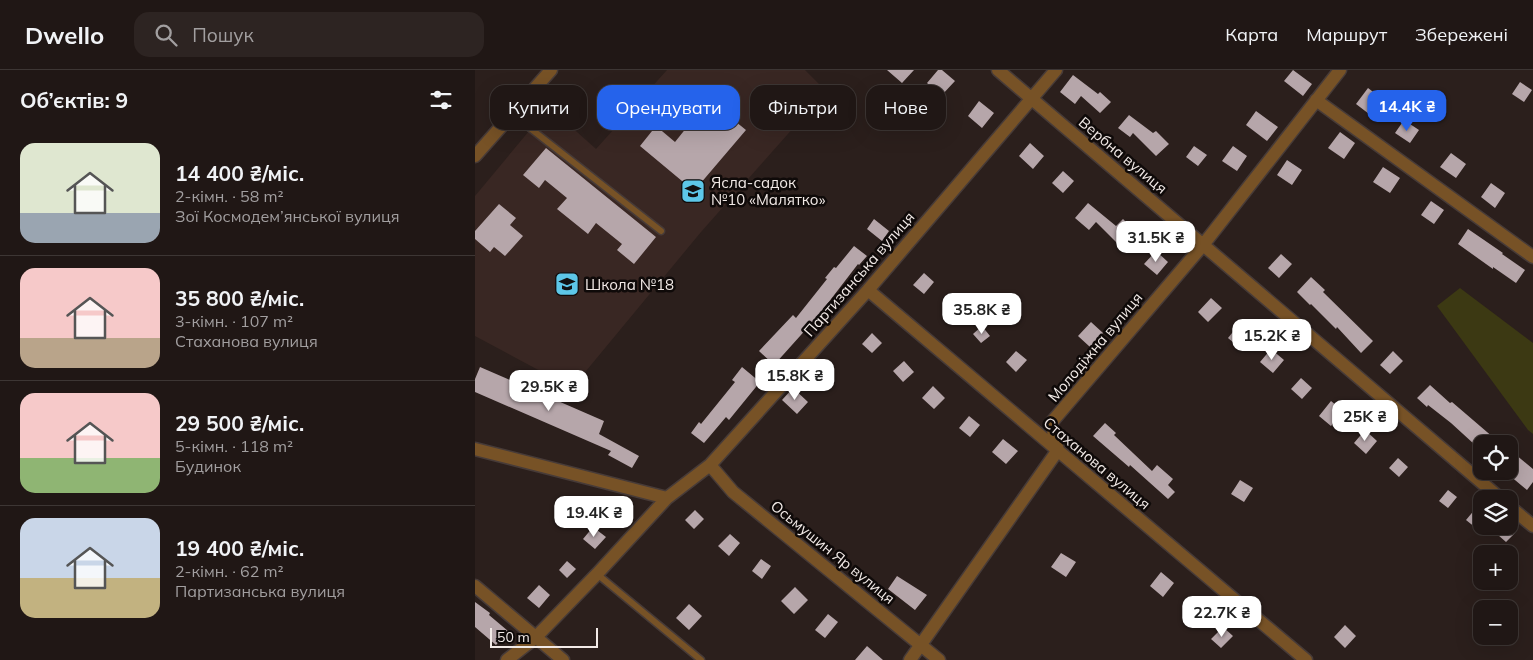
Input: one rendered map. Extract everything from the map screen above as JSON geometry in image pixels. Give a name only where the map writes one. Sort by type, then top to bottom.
[{"type":"street","points":[[538,85],[551,70]]},
{"type":"street","name":"Вербна вулиця","points":[[998,70],[1490,490]]},
{"type":"street","name":"Партизанська вулиця","points":[[507,660],[536,637],[667,498],[710,465],[868,290],[1056,70]]},
{"type":"street","name":"Молодіжна вулиця","points":[[1058,450],[1051,423],[1203,245],[1340,70]]},
{"type":"street","points":[[1316,100],[1533,257]]},
{"type":"street","points":[[475,156],[498,130]]},
{"type":"street","name":"Стаханова вулиця","points":[[868,290],[1306,660]]},
{"type":"street","points":[[475,450],[667,498]]},
{"type":"street","points":[[910,660],[1058,450]]},
{"type":"street","name":"Осьмушин Яр вулиця","points":[[710,465],[733,492],[939,660]]},
{"type":"street","points":[[1518,514],[1533,526]]},
{"type":"street","points":[[475,586],[563,660]]},
{"type":"lane","points":[[532,130],[661,232]]},
{"type":"lane","points":[[597,574],[701,660]]},
{"type":"shaded area","name":"Школа №18","points":[[667,70],[805,70],[820,85],[750,85],[750,130],[791,130],[701,232],[572,388],[475,336],[475,196],[530,130],[575,130],[596,149],[613,130],[740,130],[740,85],[654,85]]},
{"type":"shaded area","points":[[1460,288],[1533,343],[1533,434],[1528,430],[1437,306]]},
{"type":"building","points":[[887,70],[914,70],[902,83]]},
{"type":"building","points":[[938,70],[942,70],[955,81],[946,91],[946,85],[929,85],[927,83]]},
{"type":"building","points":[[1293,70],[1312,84],[1303,96],[1284,81]]},
{"type":"building","points":[[1073,75],[1098,94],[1100,92],[1111,102],[1100,113],[1081,96],[1075,104],[1060,92]]},
{"type":"building","points":[[1520,82],[1532,90],[1524,102],[1512,94]]},
{"type":"building","points":[[1368,88],[1385,101],[1373,117],[1356,104]]},
{"type":"building","points":[[979,101],[994,113],[982,128],[968,116]]},
{"type":"building","points":[[1256,111],[1278,127],[1267,141],[1246,125]]},
{"type":"building","points":[[1129,115],[1153,133],[1156,131],[1169,144],[1156,156],[1133,133],[1130,137],[1118,128]]},
{"type":"building","points":[[1404,120],[1419,130],[1410,143],[1395,133]]},
{"type":"building","points":[[740,125],[746,130],[694,191],[640,146],[653,130],[661,130],[675,142],[685,130],[740,130]]},
{"type":"building","points":[[1340,132],[1355,143],[1344,159],[1328,148]]},
{"type":"building","points":[[1030,143],[1044,156],[1033,169],[1019,156]]},
{"type":"building","points":[[1194,146],[1207,155],[1198,166],[1186,157]]},
{"type":"building","points":[[1233,146],[1247,156],[1237,171],[1222,161]]},
{"type":"building","points":[[546,148],[656,237],[634,264],[617,250],[622,244],[596,223],[588,234],[557,209],[567,198],[545,180],[539,188],[523,175]]},
{"type":"building","points":[[1451,153],[1466,164],[1456,178],[1440,167]]},
{"type":"building","points":[[1287,160],[1302,170],[1292,185],[1277,175]]},
{"type":"building","points":[[1383,167],[1400,178],[1390,193],[1373,182]]},
{"type":"building","points":[[1063,171],[1074,181],[1063,193],[1052,183]]},
{"type":"building","points":[[1491,183],[1505,193],[1495,208],[1481,197]]},
{"type":"building","points":[[1431,201],[1444,210],[1434,224],[1421,215]]},
{"type":"building","points":[[1088,203],[1116,226],[1123,219],[1137,233],[1122,248],[1096,222],[1089,230],[1075,218]]},
{"type":"building","points":[[499,204],[516,218],[510,225],[523,236],[505,256],[494,247],[490,252],[475,239],[475,231]]},
{"type":"building","points":[[874,219],[889,231],[882,241],[867,229]]},
{"type":"building","points":[[1468,229],[1525,270],[1516,283],[1458,244]]},
{"type":"building","points":[[854,246],[867,256],[858,264],[818,316],[774,365],[759,351],[793,315],[796,318],[827,279],[825,278]]},
{"type":"building","points":[[1156,251],[1168,262],[1157,275],[1144,264]]},
{"type":"building","points":[[1281,254],[1292,264],[1279,278],[1268,268]]},
{"type":"building","points":[[924,273],[934,282],[924,294],[913,285]]},
{"type":"building","points":[[1311,277],[1325,290],[1323,292],[1373,341],[1361,353],[1337,327],[1336,329],[1297,292]]},
{"type":"building","points":[[1211,298],[1222,308],[1208,322],[1198,312]]},
{"type":"building","points":[[957,300],[966,310],[955,320],[946,310]]},
{"type":"building","points":[[1091,322],[1103,333],[1090,347],[1078,336]]},
{"type":"building","points":[[1241,322],[1255,334],[1241,349],[1228,338]]},
{"type":"building","points":[[982,326],[990,336],[981,343],[973,334]]},
{"type":"building","points":[[872,333],[882,343],[872,353],[862,344]]},
{"type":"building","points":[[1271,349],[1284,360],[1273,373],[1260,362]]},
{"type":"building","points":[[1016,351],[1027,360],[1016,372],[1006,362]]},
{"type":"building","points":[[1393,351],[1403,361],[1390,374],[1380,365]]},
{"type":"building","points":[[904,361],[914,372],[903,382],[893,371]]},
{"type":"building","points":[[480,367],[604,421],[599,434],[639,456],[632,468],[608,455],[611,451],[475,392],[475,379]]},
{"type":"building","points":[[742,367],[760,382],[729,420],[726,417],[704,443],[691,433],[699,422],[701,424],[735,382],[732,380]]},
{"type":"building","points":[[1301,378],[1312,388],[1302,399],[1291,389]]},
{"type":"building","points":[[1430,385],[1490,435],[1473,435],[1473,443],[1451,423],[1417,398]]},
{"type":"building","points":[[933,386],[945,398],[934,409],[922,398]]},
{"type":"building","points":[[793,388],[808,402],[797,414],[782,400]]},
{"type":"building","points":[[1331,401],[1343,411],[1331,426],[1319,416]]},
{"type":"building","points":[[969,416],[980,425],[970,437],[959,428]]},
{"type":"building","points":[[1105,423],[1116,433],[1114,435],[1152,471],[1157,465],[1173,479],[1168,485],[1175,492],[1168,499],[1130,465],[1129,467],[1093,436]]},
{"type":"building","points":[[1365,430],[1377,441],[1366,454],[1354,443]]},
{"type":"building","points":[[1003,439],[1018,451],[1006,464],[992,452]]},
{"type":"building","points":[[1518,456],[1533,469],[1533,482],[1527,490],[1515,480],[1518,480]]},
{"type":"building","points":[[1398,458],[1408,467],[1399,477],[1389,468]]},
{"type":"building","points":[[1240,480],[1253,488],[1244,502],[1231,494]]},
{"type":"building","points":[[1448,490],[1457,497],[1448,508],[1439,501]]},
{"type":"building","points":[[695,510],[704,519],[694,529],[685,520]]},
{"type":"building","points":[[1473,512],[1473,526],[1466,520]]},
{"type":"building","points":[[593,527],[606,537],[595,549],[583,539]]},
{"type":"building","points":[[730,534],[740,543],[729,556],[718,546]]},
{"type":"building","points":[[1498,535],[1513,535],[1506,542]]},
{"type":"building","points":[[1061,553],[1076,562],[1066,577],[1051,567]]},
{"type":"building","points":[[761,559],[771,566],[762,579],[752,571]]},
{"type":"building","points":[[567,561],[576,569],[567,578],[559,570]]},
{"type":"building","points":[[1161,572],[1174,583],[1163,597],[1150,586]]},
{"type":"building","points":[[897,576],[927,595],[915,610],[888,589]]},
{"type":"building","points":[[539,585],[550,595],[539,608],[527,598]]},
{"type":"building","points":[[795,587],[808,600],[794,614],[781,601]]},
{"type":"building","points":[[475,602],[490,613],[489,615],[508,631],[496,645],[475,627]]},
{"type":"building","points":[[1196,603],[1205,613],[1195,624],[1185,615]]},
{"type":"building","points":[[689,604],[702,616],[689,630],[676,618]]},
{"type":"building","points":[[828,614],[838,622],[825,638],[815,630]]},
{"type":"building","points":[[1345,625],[1356,636],[1345,648],[1334,637]]},
{"type":"building","points":[[1223,627],[1233,636],[1221,648],[1211,639]]},
{"type":"building","points":[[867,646],[883,660],[855,660]]},
{"type":"place","name":"Ясла-садок №10 «Малятко»","points":[[693,191]]},
{"type":"place","name":"Школа №18","points":[[567,284]]}]
